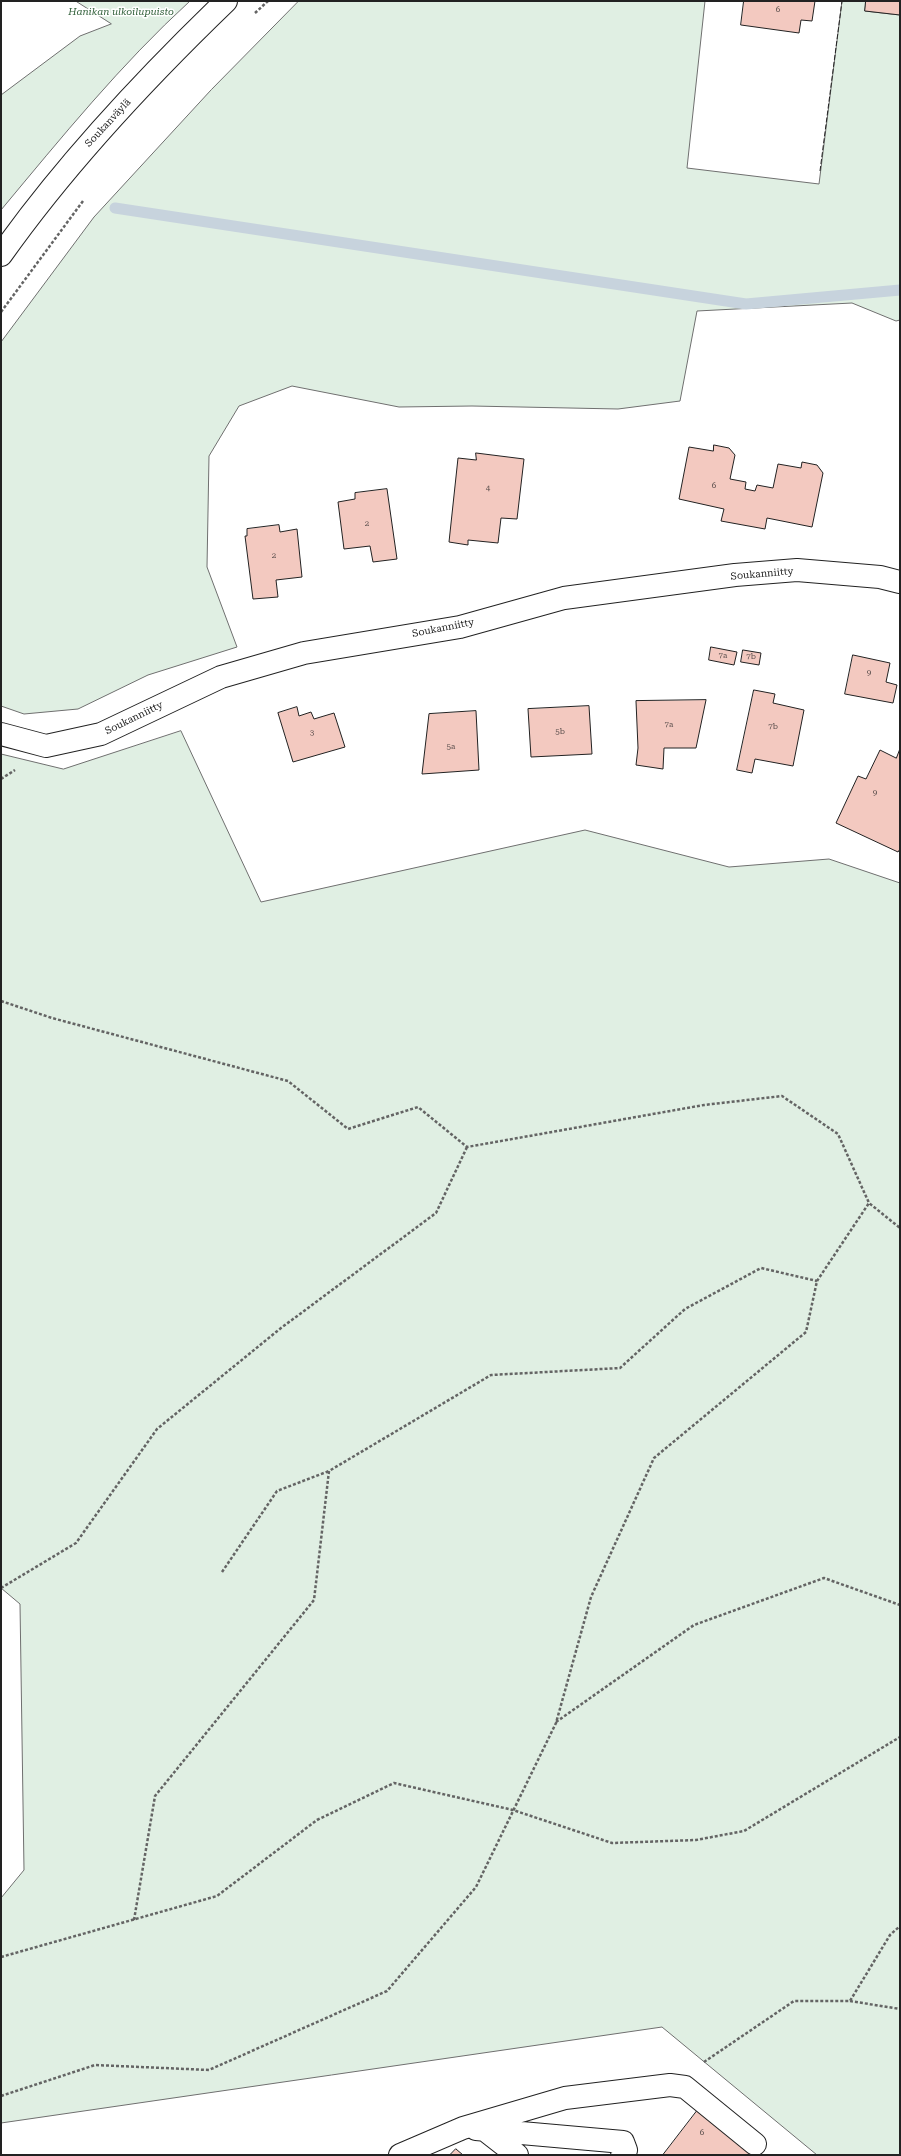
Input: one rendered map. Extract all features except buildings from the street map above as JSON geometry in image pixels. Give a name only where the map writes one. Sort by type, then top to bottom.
[{"type":"street","name":"Soukanväylä","points":[[1,254],[86,147],[185,40],[226,1]]},
{"type":"street","name":"Soukanniitty","points":[[1,734],[46,746],[101,734],[221,677],[304,653],[460,627],[564,598],[735,576],[797,570],[880,577],[900,582]]},
{"type":"street","points":[[400,2155],[463,2128],[565,2098],[670,2085],[685,2087],[755,2144]]},
{"type":"street","points":[[463,2128],[623,2142],[626,2150],[622,2155]]},
{"type":"street","points":[[485,2130],[517,2155]]},
{"type":"path","points":[[251,17],[268,1]]},
{"type":"path","points":[[1,312],[86,198]]},
{"type":"path","points":[[1,1001],[52,1018],[288,1081],[348,1129],[418,1107],[467,1147],[704,1105],[782,1096],[838,1134],[869,1204],[900,1228]]},
{"type":"path","points":[[1,1588],[76,1543],[157,1429],[281,1328],[436,1212],[467,1147]]},
{"type":"path","points":[[1,2096],[95,2066],[209,2070],[387,1991],[476,1887],[556,1723],[591,1597],[654,1458],[806,1332],[817,1282],[869,1204]]},
{"type":"path","points":[[222,1572],[277,1492],[329,1471],[491,1375],[620,1368],[686,1309],[761,1268],[817,1282]]},
{"type":"path","points":[[134,1920],[155,1796],[314,1600],[329,1471]]},
{"type":"path","points":[[556,1723],[694,1625],[824,1578],[900,1605]]},
{"type":"path","points":[[1,1957],[217,1896],[317,1820],[394,1783],[513,1810],[612,1843],[696,1840],[744,1831],[900,1737]]},
{"type":"path","points":[[850,2001],[890,1934],[900,1926]]},
{"type":"path","points":[[670,2085],[794,2001],[850,2001],[900,2009]]},
{"type":"green space","name":"Hanikan ulkoilupuisto","points":[[76,1],[190,1],[116,76],[1,210],[1,95],[80,36],[111,24]]},
{"type":"green space","points":[[299,1],[705,1],[687,168],[819,184],[842,1],[866,1],[865,11],[900,15],[900,320],[896,321],[852,303],[697,311],[680,401],[618,409],[472,406],[399,407],[292,386],[239,406],[209,456],[207,567],[237,647],[148,675],[78,709],[24,714],[1,706],[1,342],[94,217],[211,90]]},
{"type":"green space","points":[[181,731],[261,902],[585,830],[729,867],[829,859],[900,883],[900,2155],[817,2155],[662,2027],[1,2123],[1,1898],[24,1870],[20,1604],[1,1588],[1,754],[63,769]]},
{"type":"waterway","points":[[115,208],[746,304],[900,290]]},
{"type":"fence","points":[[820,171],[842,1]]}]
